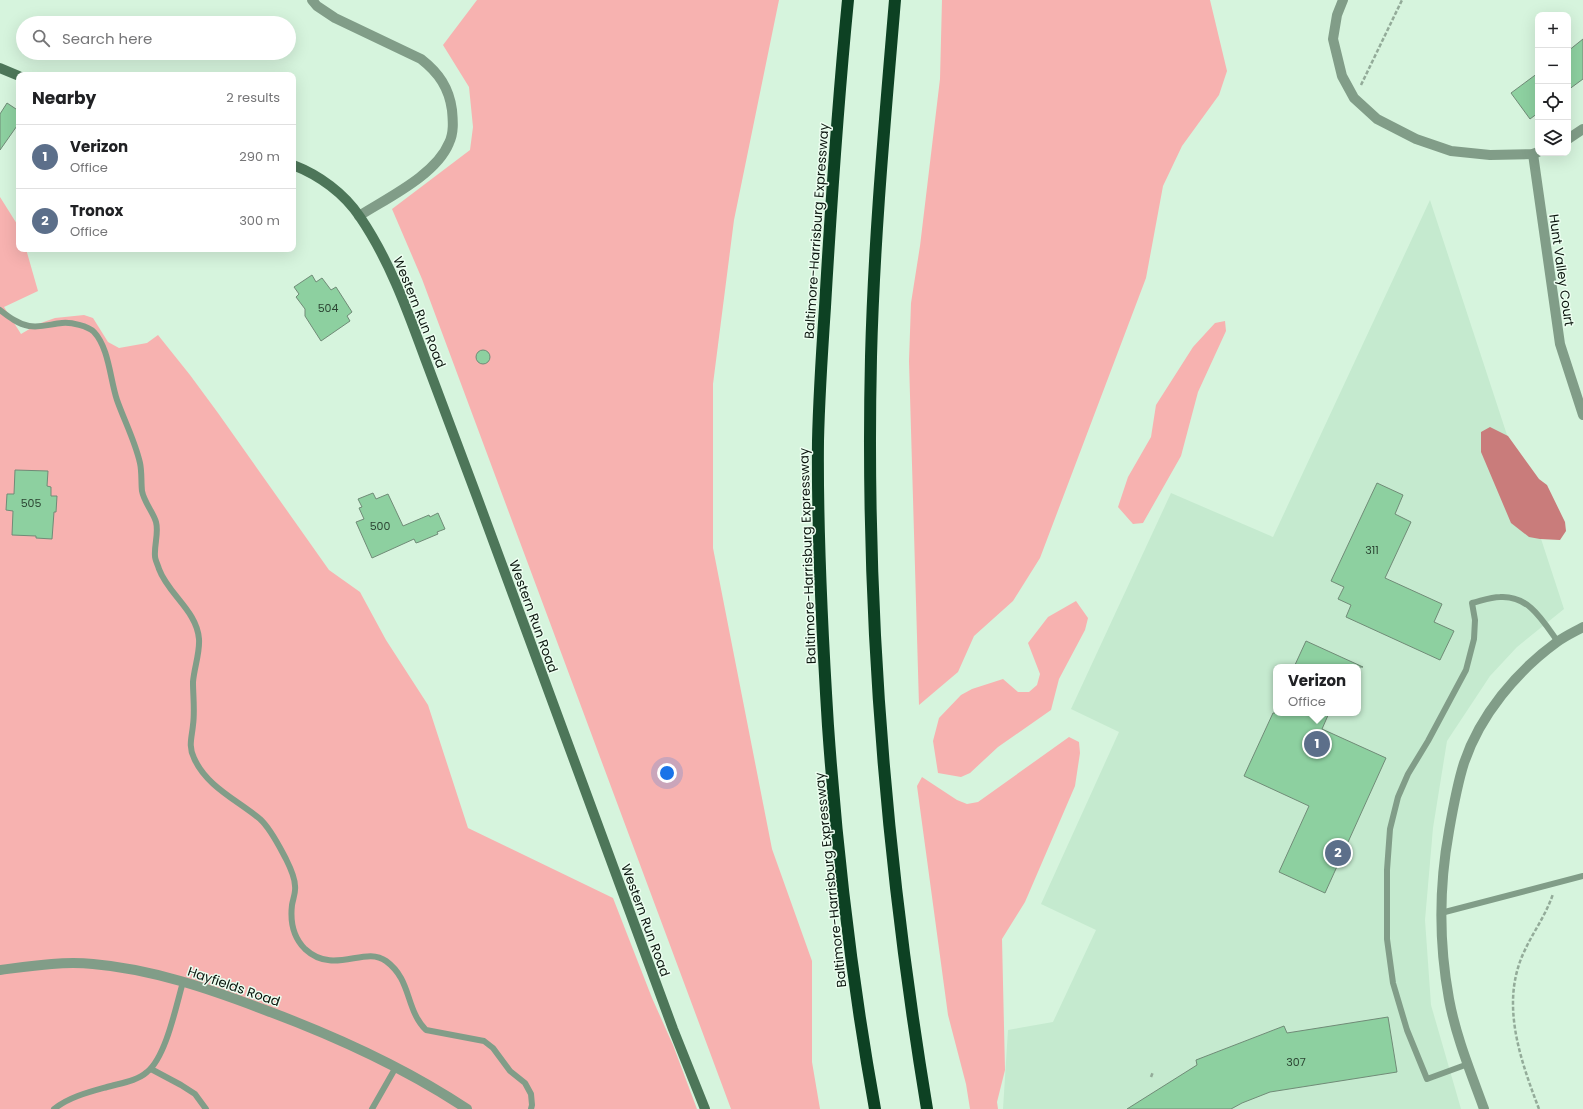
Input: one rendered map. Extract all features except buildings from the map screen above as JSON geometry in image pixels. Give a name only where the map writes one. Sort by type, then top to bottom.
[{"type":"highway","name":"Baltimore-Harrisburg Expressway","points":[[848,0],[836,130],[821,356],[818,440],[819,558],[832,781],[841,873],[854,983],[875,1109]]},
{"type":"highway","points":[[895,0],[873,303],[870,440],[872,559],[878,691],[884,780],[893,872],[907,979],[927,1109]]},
{"type":"street","points":[[312,0],[317,6],[335,18],[421,59],[434,69],[444,83],[451,100],[454,122],[450,143],[439,160],[424,174],[359,216]]},
{"type":"street","points":[[1343,0],[1337,15],[1333,38],[1342,76],[1354,98],[1377,119],[1416,139],[1451,151],[1490,155],[1535,153]]},
{"type":"street","points":[[0,68],[16,75]]},
{"type":"street","points":[[1571,137],[1583,129]]},
{"type":"street","name":"Hunt Valley Court","points":[[1536,156],[1560,344],[1583,415]]},
{"type":"street","name":"Western Run Road","points":[[296,167],[326,182],[359,216],[378,248],[397,287],[417,337],[673,1029],[705,1109]]},
{"type":"street","points":[[1484,1109],[1468,1064],[1449,1000],[1442,944],[1441,913],[1444,856],[1456,792],[1464,762],[1476,736],[1502,696],[1535,660],[1558,642],[1583,627]]},
{"type":"street","name":"Hayfields Road","points":[[0,970],[51,963],[93,964],[140,971],[183,982],[233,997],[351,1044],[396,1067],[444,1094],[467,1109]]},
{"type":"street","name":"Hayfields Road","points":[[444,1094],[459,1109]]},
{"type":"lane","points":[[0,310],[14,321],[28,326],[44,327],[63,323],[78,325],[92,330],[102,342],[116,397],[139,460],[142,478],[142,492],[156,523],[157,536],[155,555],[160,571],[168,586],[195,623],[199,639],[193,680],[193,724],[189,743],[193,757],[203,774],[217,787],[262,821],[287,862],[296,887],[291,922],[295,936],[304,948],[315,957],[338,961],[377,955],[386,961],[399,973],[408,992],[413,1011],[419,1023],[426,1030],[484,1041],[493,1048],[510,1072],[525,1083],[531,1094],[531,1109]]},
{"type":"lane","points":[[1468,1064],[1427,1079],[1407,1030],[1393,983],[1387,939],[1387,870],[1390,829],[1398,797],[1408,774],[1428,741],[1466,670],[1474,639],[1475,620],[1472,603],[1499,596],[1510,597],[1522,601],[1533,608],[1558,642]]},
{"type":"lane","points":[[1441,913],[1583,876]]},
{"type":"lane","points":[[54,1109],[58,1105],[82,1094],[132,1080],[151,1069],[162,1052],[183,982]]},
{"type":"lane","points":[[372,1109],[396,1067]]},
{"type":"lane","points":[[151,1069],[195,1094],[206,1109]]},
{"type":"path","points":[[1354,98],[1376,58],[1402,0]]},
{"type":"path","points":[[1539,1109],[1518,1049],[1512,1018],[1514,990],[1517,968],[1550,904],[1556,883]]},
{"type":"path","points":[[1151,1077],[1153,1072]]},
{"type":"shaded area","points":[[477,0],[779,0],[734,220],[713,384],[713,548],[772,849],[812,961],[812,1062],[820,1109],[731,1109],[422,279],[392,209],[470,150],[473,127],[469,87],[443,45]]},
{"type":"shaded area","points":[[942,0],[1210,0],[1227,71],[1219,95],[1182,146],[1163,186],[1146,278],[1040,558],[1013,601],[974,636],[958,672],[919,705],[909,361],[911,303],[920,246],[940,79]]},
{"type":"shaded area","points":[[0,197],[16,222],[16,252],[27,252],[38,291],[4,307],[21,334],[38,324],[55,318],[84,315],[93,318],[108,342],[119,348],[147,343],[158,335],[218,413],[329,570],[360,592],[386,640],[428,705],[468,828],[613,898],[652,998],[673,1045],[697,1109],[0,1109]]},
{"type":"shaded area","points":[[1430,200],[1564,609],[1517,647],[1490,676],[1447,741],[1433,828],[1425,920],[1431,1005],[1461,1109],[1003,1109],[1008,1030],[1053,1022],[1096,930],[1041,904],[1119,732],[1071,709],[1171,493],[1273,537]]},
{"type":"shaded area","points":[[1225,321],[1226,331],[1198,392],[1181,456],[1143,523],[1133,524],[1118,507],[1128,477],[1151,437],[1156,405],[1193,347],[1215,323]]},
{"type":"shaded area","points":[[1490,427],[1508,436],[1539,479],[1547,485],[1565,522],[1566,531],[1560,540],[1529,537],[1511,523],[1481,452],[1481,432]]},
{"type":"shaded area","points":[[1076,601],[1088,618],[1085,630],[1059,679],[1051,710],[998,747],[970,773],[961,777],[938,773],[933,741],[939,718],[961,695],[972,689],[1003,679],[1018,692],[1029,692],[1037,685],[1040,674],[1028,643],[1048,617]]},
{"type":"shaded area","points":[[1069,737],[1079,742],[1080,753],[1075,786],[1025,902],[1002,939],[1005,1070],[997,1102],[998,1109],[970,1109],[966,1084],[948,1015],[917,786],[922,777],[957,800],[967,804],[978,802]]},
{"type":"place","name":"Verizon","points":[[1317,744]]},
{"type":"place","name":"Tronox","points":[[1338,853]]}]
